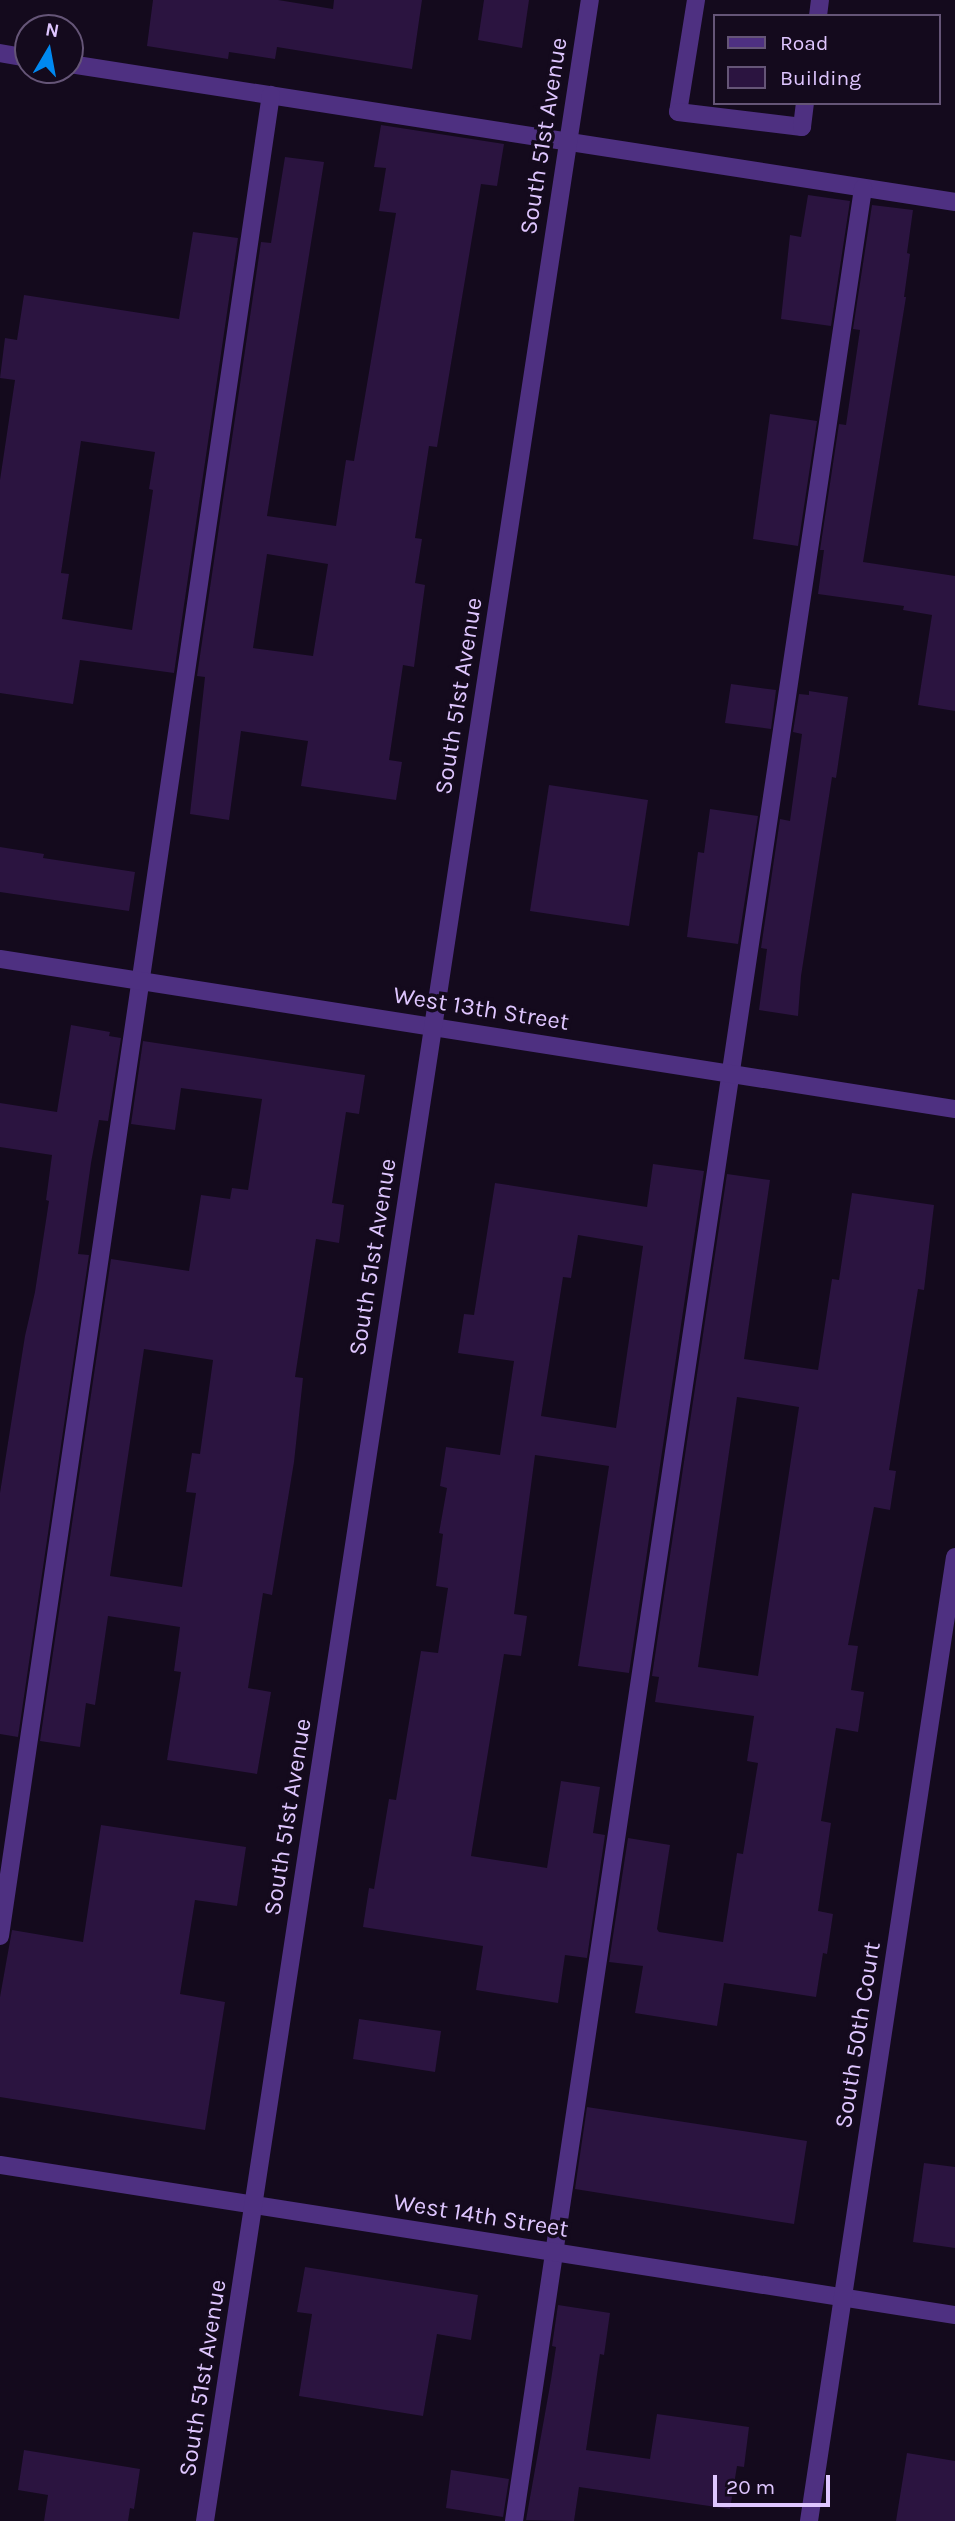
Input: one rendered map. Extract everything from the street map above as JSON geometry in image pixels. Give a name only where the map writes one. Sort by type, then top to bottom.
[{"type":"street","name":"South 51st Avenue","points":[[205,2521],[590,0]]},
{"type":"street","points":[[696,0],[678,112],[802,127],[805,105]]},
{"type":"street","points":[[84,66],[955,202]]},
{"type":"street","points":[[0,1937],[271,95]]},
{"type":"street","points":[[514,2521],[863,188]]},
{"type":"street","name":"West 13th Street","points":[[0,959],[955,1109]]},
{"type":"street","name":"South 50th Court","points":[[809,2521],[955,1557]]},
{"type":"street","name":"West 14th Street","points":[[0,2165],[955,2315]]},
{"type":"building","points":[[153,0],[278,0],[333,9],[334,0],[422,0],[412,69],[277,47],[275,59],[229,52],[228,59],[147,46]]},
{"type":"building","points":[[484,0],[529,0],[522,48],[478,40]]},
{"type":"building","points":[[381,125],[504,144],[497,186],[481,184],[437,447],[429,446],[415,538],[422,539],[415,583],[425,585],[414,667],[403,665],[389,760],[402,762],[396,800],[301,786],[308,741],[241,731],[229,820],[190,814],[205,677],[197,676],[261,242],[271,243],[285,157],[324,162],[267,516],[336,526],[346,460],[354,461],[396,213],[379,211],[386,168],[374,167]],"holes":[[[267,554],[328,564],[313,656],[253,648]]]},
{"type":"building","points":[[808,195],[850,201],[831,326],[781,319],[790,235],[801,237]]},
{"type":"building","points":[[872,205],[913,210],[907,253],[910,254],[906,297],[863,562],[955,576],[955,711],[918,705],[932,615],[903,610],[904,606],[818,594],[824,550],[820,550],[839,424],[846,425],[860,330],[853,329]]},
{"type":"building","points":[[193,232],[238,238],[174,673],[80,660],[73,704],[0,693],[0,480],[15,380],[0,378],[5,338],[17,340],[24,295],[179,319]],"holes":[[[81,441],[155,452],[149,489],[153,490],[132,630],[62,619],[69,574],[61,573]]]},
{"type":"building","points":[[770,414],[817,421],[798,546],[753,539]]},
{"type":"building","points":[[731,684],[776,690],[771,729],[725,723]]},
{"type":"building","points":[[809,691],[848,697],[836,778],[832,777],[801,976],[798,1016],[759,1010],[767,949],[761,948],[780,819],[790,821],[802,734],[793,732],[799,694],[809,695]]},
{"type":"building","points":[[549,785],[648,800],[629,926],[530,911]]},
{"type":"building","points":[[710,809],[758,816],[738,944],[687,937],[698,852],[704,853]]},
{"type":"building","points":[[0,847],[44,854],[43,858],[135,872],[129,911],[0,892]]},
{"type":"building","points":[[71,1025],[110,1032],[109,1036],[121,1038],[108,1121],[99,1120],[91,1163],[78,1254],[89,1255],[18,1737],[0,1734],[0,1493],[49,1201],[46,1200],[52,1155],[0,1147],[0,1103],[57,1112]]},
{"type":"building","points":[[143,1041],[365,1075],[359,1114],[346,1112],[332,1203],[344,1205],[339,1243],[316,1239],[295,1377],[303,1378],[294,1462],[272,1595],[263,1593],[248,1688],[271,1692],[257,1774],[167,1760],[181,1672],[174,1671],[180,1627],[108,1616],[95,1705],[86,1703],[80,1747],[40,1741],[111,1259],[189,1271],[201,1195],[230,1199],[232,1188],[248,1190],[262,1099],[181,1088],[175,1130],[131,1124]],"holes":[[[144,1349],[213,1360],[200,1454],[192,1453],[186,1492],[196,1493],[182,1587],[110,1576]]]},
{"type":"building","points":[[653,1164],[704,1171],[629,1673],[578,1666],[609,1466],[535,1455],[514,1614],[527,1616],[521,1656],[504,1654],[471,1856],[547,1868],[561,1781],[600,1787],[593,1833],[605,1835],[587,1958],[565,1955],[558,2003],[476,1990],[483,1946],[363,1927],[369,1888],[374,1889],[389,1799],[396,1800],[421,1651],[438,1653],[448,1588],[436,1586],[443,1534],[439,1533],[447,1488],[440,1486],[446,1447],[500,1455],[514,1361],[458,1353],[464,1314],[474,1315],[495,1183],[647,1207]],"holes":[[[578,1235],[643,1246],[616,1428],[541,1416],[563,1277],[571,1278]]]},
{"type":"building","points":[[727,1174],[770,1180],[744,1359],[818,1370],[832,1279],[839,1280],[852,1193],[934,1205],[924,1290],[918,1289],[889,1470],[896,1471],[890,1510],[874,1507],[848,1645],[858,1646],[851,1690],[864,1692],[858,1732],[836,1728],[821,1821],[831,1823],[818,1911],[833,1914],[827,1954],[823,1953],[816,1997],[724,1983],[717,2026],[635,2013],[643,1966],[609,1962],[628,1838],[670,1845],[657,1929],[659,1932],[723,1942],[737,1853],[743,1854],[758,1763],[747,1761],[754,1716],[655,1702],[659,1677],[652,1676]],"holes":[[[737,1397],[799,1407],[758,1676],[698,1667]]]},
{"type":"building","points":[[101,1825],[246,1847],[237,1906],[195,1900],[180,1994],[225,2002],[205,2130],[0,2097],[0,1997],[12,1930],[83,1942]]},
{"type":"building","points":[[359,2019],[441,2031],[435,2072],[353,2059]]},
{"type":"building","points":[[587,2107],[807,2141],[794,2224],[575,2189]]},
{"type":"building","points":[[924,2163],[955,2167],[955,2248],[913,2242]]},
{"type":"building","points":[[305,2267],[478,2295],[471,2340],[437,2334],[423,2416],[299,2396],[312,2314],[297,2312]]},
{"type":"building","points":[[558,2305],[610,2313],[604,2355],[600,2354],[586,2450],[650,2459],[657,2414],[749,2427],[744,2467],[737,2466],[730,2509],[579,2487],[574,2521],[526,2520],[556,2347],[552,2346]]},
{"type":"building","points":[[24,2450],[140,2469],[134,2509],[130,2508],[128,2521],[44,2521],[48,2495],[18,2490]]},
{"type":"building","points":[[907,2453],[955,2461],[955,2521],[896,2521]]},
{"type":"building","points":[[451,2470],[509,2479],[503,2517],[446,2508]]}]
